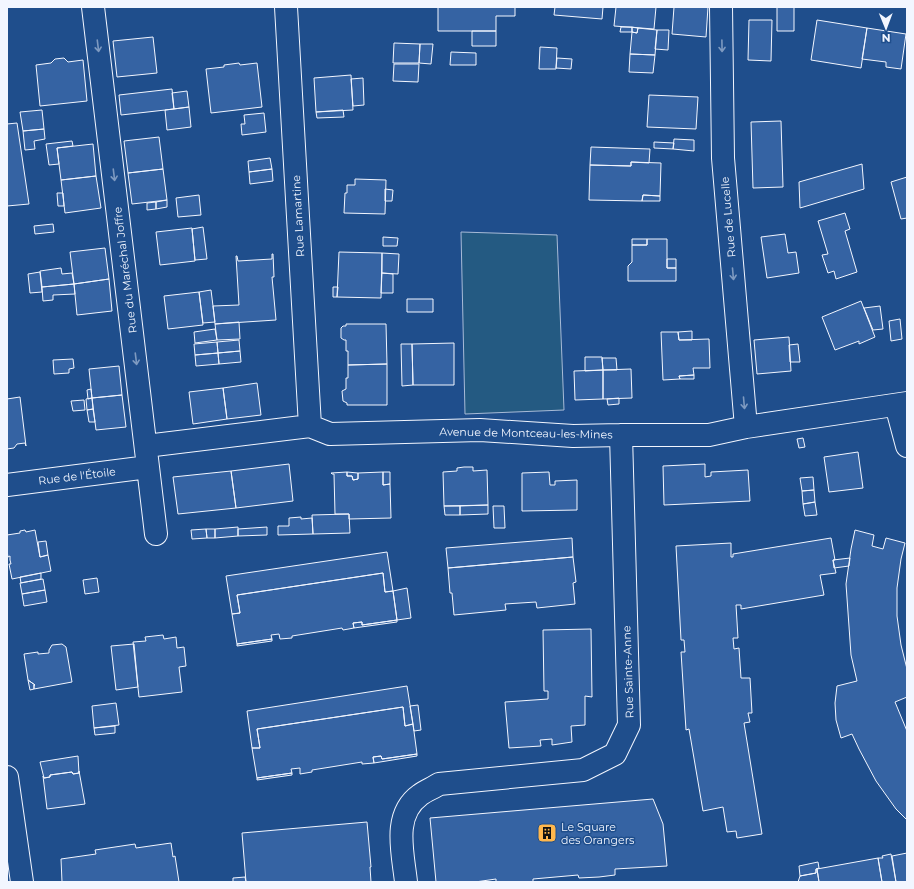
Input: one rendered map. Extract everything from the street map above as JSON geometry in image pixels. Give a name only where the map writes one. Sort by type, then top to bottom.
[{"type":"street","name":"Rue du Maréchal Joffre","points":[[93,7],[156,534]]},
{"type":"street","name":"Rue Lamartine","points":[[286,7],[310,426]]},
{"type":"street","name":"Rue de Lucelle","points":[[721,7],[723,158],[746,427]]},
{"type":"street","name":"Avenue de Montceau-les-Mines","points":[[147,456],[310,426],[330,434],[480,430],[574,436],[621,434],[709,435],[746,427],[902,404]]},
{"type":"street","points":[[902,404],[907,446]]},
{"type":"street","name":"Rue Sainte-Anne","points":[[406,882],[401,831],[405,812],[419,795],[439,784],[583,770],[615,754],[629,724],[621,434]]},
{"type":"street","name":"Rue de l'Étoile","points":[[7,485],[147,456]]},
{"type":"street","points":[[7,777],[22,882]]},
{"type":"shaded area","points":[[461,232],[557,235],[564,410],[465,414]]},
{"type":"building","points":[[438,7],[515,7],[515,16],[496,16],[496,31],[438,31]]},
{"type":"building","points":[[555,7],[603,7],[602,19],[554,15]]},
{"type":"building","points":[[616,7],[656,7],[654,29],[614,26]]},
{"type":"building","points":[[674,7],[708,7],[706,37],[672,34]]},
{"type":"building","points":[[777,7],[794,7],[794,31],[777,31]]},
{"type":"building","points":[[749,20],[772,20],[771,61],[748,60]]},
{"type":"building","points":[[817,20],[867,28],[861,68],[811,60]]},
{"type":"building","points":[[621,27],[632,27],[632,32],[620,32]]},
{"type":"building","points":[[632,27],[638,28],[637,33],[632,32]]},
{"type":"building","points":[[638,28],[657,30],[655,55],[630,54],[632,32],[637,33]]},
{"type":"building","points":[[867,28],[906,34],[901,69],[886,67],[886,62],[862,59]]},
{"type":"building","points":[[657,30],[669,30],[668,50],[655,49]]},
{"type":"building","points":[[472,31],[496,31],[496,46],[472,46]]},
{"type":"building","points":[[153,37],[157,73],[117,77],[113,41]]},
{"type":"building","points":[[394,43],[420,44],[419,63],[393,63]]},
{"type":"building","points":[[420,44],[433,44],[431,64],[419,63]]},
{"type":"building","points":[[540,47],[557,48],[556,69],[539,69]]},
{"type":"building","points":[[451,52],[476,53],[476,65],[450,65]]},
{"type":"building","points":[[630,54],[655,55],[653,73],[629,72]]},
{"type":"building","points":[[64,58],[68,62],[83,60],[87,101],[40,106],[36,65],[51,63],[55,59]]},
{"type":"building","points":[[557,58],[572,59],[571,69],[556,68]]},
{"type":"building","points":[[239,63],[240,65],[257,63],[262,107],[211,113],[206,69],[224,67],[224,65]]},
{"type":"building","points":[[394,64],[419,64],[418,82],[393,81]]},
{"type":"building","points":[[351,75],[353,110],[316,112],[314,78]]},
{"type":"building","points":[[363,78],[364,105],[353,106],[351,79]]},
{"type":"building","points":[[172,89],[174,109],[121,115],[119,95]]},
{"type":"building","points":[[187,91],[189,107],[174,109],[172,93]]},
{"type":"building","points":[[649,95],[698,97],[696,129],[647,127]]},
{"type":"building","points":[[189,107],[191,127],[167,130],[165,110]]},
{"type":"building","points":[[42,110],[44,129],[23,131],[20,112]]},
{"type":"building","points":[[343,110],[344,117],[317,118],[316,112]]},
{"type":"building","points":[[264,113],[266,132],[242,135],[241,124],[245,124],[244,115]]},
{"type":"building","points":[[781,121],[783,187],[753,188],[751,122]]},
{"type":"building","points":[[17,123],[29,204],[7,206],[7,124]]},
{"type":"building","points":[[44,129],[45,139],[34,141],[35,149],[25,150],[23,131]]},
{"type":"building","points":[[159,137],[163,169],[128,173],[124,141]]},
{"type":"building","points":[[674,139],[694,140],[694,151],[673,149]]},
{"type":"building","points":[[72,141],[73,146],[57,148],[59,164],[49,165],[46,144]]},
{"type":"building","points":[[654,142],[674,143],[673,149],[654,148]]},
{"type":"building","points":[[93,144],[96,176],[61,180],[57,148]]},
{"type":"building","points":[[591,147],[650,149],[649,163],[631,162],[631,166],[590,165]]},
{"type":"building","points":[[270,158],[272,169],[249,172],[248,161]]},
{"type":"building","points":[[631,162],[661,163],[660,196],[643,195],[642,201],[589,200],[590,165],[631,166]]},
{"type":"building","points":[[862,164],[864,189],[800,208],[799,182]]},
{"type":"building","points":[[163,169],[167,200],[132,204],[128,173]]},
{"type":"building","points":[[272,169],[273,181],[250,184],[249,172]]},
{"type":"building","points":[[96,176],[101,208],[65,213],[61,180]]},
{"type":"building","points":[[907,177],[907,218],[901,219],[891,182]]},
{"type":"building","points":[[355,179],[386,180],[385,214],[344,213],[347,185],[355,185]]},
{"type":"building","points":[[385,189],[393,190],[392,201],[385,201]]},
{"type":"building","points":[[57,193],[63,193],[64,206],[58,206]]},
{"type":"building","points":[[199,195],[201,215],[178,217],[176,198]]},
{"type":"building","points":[[643,195],[660,196],[660,201],[642,201]]},
{"type":"building","points":[[167,200],[167,207],[156,209],[156,202]]},
{"type":"building","points":[[156,202],[156,209],[147,210],[147,203]]},
{"type":"building","points":[[845,213],[850,229],[845,231],[857,272],[836,279],[834,271],[828,273],[822,255],[828,254],[818,221]]},
{"type":"building","points":[[53,224],[54,232],[35,234],[34,226]]},
{"type":"building","points":[[203,227],[207,259],[195,260],[192,229]]},
{"type":"building","points":[[192,228],[195,261],[160,265],[156,232]]},
{"type":"building","points":[[785,234],[788,253],[796,252],[799,273],[767,278],[761,237]]},
{"type":"building","points":[[383,237],[398,238],[397,246],[383,246]]},
{"type":"building","points":[[632,239],[647,239],[647,245],[632,245]]},
{"type":"building","points":[[647,239],[667,239],[667,268],[676,268],[676,281],[628,281],[628,266],[632,262],[632,245],[647,245]]},
{"type":"building","points":[[105,248],[109,279],[74,284],[70,252]]},
{"type":"building","points":[[339,252],[382,253],[381,298],[337,297]]},
{"type":"building","points":[[382,253],[399,254],[398,274],[382,273]]},
{"type":"building","points":[[272,254],[274,277],[272,277],[276,320],[215,324],[213,306],[239,305],[236,256],[238,261],[272,259]]},
{"type":"building","points":[[667,259],[676,259],[676,268],[667,268]]},
{"type":"building","points":[[61,268],[62,274],[72,273],[74,284],[42,287],[40,271]]},
{"type":"building","points":[[40,272],[42,292],[30,293],[28,274]]},
{"type":"building","points":[[382,273],[393,274],[393,293],[381,293]]},
{"type":"building","points":[[109,279],[112,311],[77,315],[74,284]]},
{"type":"building","points":[[74,284],[75,294],[53,295],[53,300],[43,301],[42,287]]},
{"type":"building","points":[[333,287],[338,287],[337,297],[333,297]]},
{"type":"building","points":[[211,290],[215,322],[203,323],[199,292]]},
{"type":"building","points":[[199,292],[203,325],[168,329],[164,296]]},
{"type":"building","points":[[407,299],[433,299],[433,312],[407,312]]},
{"type":"building","points":[[861,301],[875,337],[859,344],[859,341],[835,350],[822,317]]},
{"type":"building","points":[[880,306],[883,329],[873,330],[864,308]]},
{"type":"building","points":[[900,319],[902,339],[891,341],[889,321]]},
{"type":"building","points":[[239,322],[240,339],[217,340],[215,324]]},
{"type":"building","points":[[346,324],[386,324],[387,364],[348,365],[346,340],[341,338],[341,328],[346,326]]},
{"type":"building","points":[[215,329],[217,340],[195,343],[194,332]]},
{"type":"building","points":[[692,331],[692,340],[679,340],[678,332]]},
{"type":"building","points":[[661,332],[678,332],[679,340],[709,339],[710,368],[693,368],[694,375],[679,376],[680,379],[663,380]]},
{"type":"building","points":[[789,337],[791,371],[757,374],[754,340]]},
{"type":"building","points":[[239,340],[240,351],[218,353],[217,342]]},
{"type":"building","points":[[217,342],[218,353],[195,355],[194,344]]},
{"type":"building","points":[[454,343],[454,385],[413,385],[412,344]]},
{"type":"building","points":[[401,344],[412,344],[413,385],[402,386]]},
{"type":"building","points":[[798,344],[800,362],[790,362],[789,345]]},
{"type":"building","points":[[240,351],[241,362],[219,364],[218,353]]},
{"type":"building","points":[[218,353],[219,364],[196,366],[195,355]]},
{"type":"building","points":[[585,357],[602,357],[603,370],[585,371]]},
{"type":"building","points":[[602,358],[616,358],[617,370],[603,370]]},
{"type":"building","points":[[73,359],[74,368],[69,369],[69,373],[54,374],[53,360]]},
{"type":"building","points":[[387,364],[387,405],[347,405],[347,403],[343,401],[342,391],[346,389],[348,365]]},
{"type":"building","points":[[119,366],[122,395],[92,398],[89,369]]},
{"type":"building","points":[[631,369],[632,398],[603,399],[603,370]]},
{"type":"building","points":[[603,370],[603,399],[575,400],[574,371]]},
{"type":"building","points":[[694,375],[694,379],[680,379],[679,376]]},
{"type":"building","points":[[257,383],[261,415],[227,419],[223,388]]},
{"type":"building","points":[[223,388],[227,419],[193,424],[189,392]]},
{"type":"building","points":[[91,389],[92,398],[88,399],[87,390]]},
{"type":"building","points":[[122,395],[126,427],[96,430],[92,398]]},
{"type":"building","points":[[20,397],[26,446],[25,443],[17,444],[14,448],[7,449],[7,399]]},
{"type":"building","points":[[92,398],[93,409],[87,410],[86,399]]},
{"type":"building","points":[[619,398],[619,404],[608,405],[607,399]]},
{"type":"building","points":[[84,400],[85,410],[73,411],[71,401]]},
{"type":"building","points":[[93,409],[95,422],[89,422],[87,410]]},
{"type":"building","points":[[803,438],[805,447],[799,448],[797,439]]},
{"type":"building","points":[[858,452],[863,488],[829,492],[824,457]]},
{"type":"building","points":[[289,464],[293,501],[236,508],[231,471]]},
{"type":"building","points":[[705,464],[705,477],[711,476],[711,472],[748,470],[750,501],[664,505],[663,466]]},
{"type":"building","points":[[473,467],[473,471],[487,470],[488,505],[444,506],[443,472],[457,471],[457,468]]},
{"type":"building","points":[[231,471],[236,508],[178,514],[173,477]]},
{"type":"building","points":[[347,472],[347,476],[352,476],[353,480],[358,479],[358,473],[383,472],[383,485],[390,484],[391,518],[349,519],[349,514],[335,514],[334,474],[331,473]]},
{"type":"building","points":[[347,472],[358,473],[358,479],[353,480],[352,476],[347,476]]},
{"type":"building","points":[[383,472],[390,472],[390,484],[383,485]]},
{"type":"building","points":[[549,472],[550,485],[555,485],[555,481],[577,480],[577,510],[522,511],[522,473]]},
{"type":"building","points":[[813,477],[814,490],[802,491],[800,478]]},
{"type":"building","points":[[814,490],[815,502],[803,504],[802,491]]},
{"type":"building","points":[[815,502],[817,515],[805,516],[803,504]]},
{"type":"building","points":[[488,505],[488,514],[460,515],[460,506]]},
{"type":"building","points":[[444,506],[460,506],[460,515],[445,515]]},
{"type":"building","points":[[493,506],[504,506],[505,528],[494,528]]},
{"type":"building","points":[[349,514],[350,533],[313,534],[312,515]]},
{"type":"building","points":[[301,517],[301,519],[312,518],[313,534],[278,535],[278,526],[289,526],[289,518]]},
{"type":"building","points":[[238,527],[238,536],[215,538],[215,529]]},
{"type":"building","points":[[267,527],[267,535],[238,536],[238,529]]},
{"type":"building","points":[[206,529],[207,538],[192,539],[191,530]]},
{"type":"building","points":[[206,529],[215,529],[215,538],[207,538]]},
{"type":"building","points":[[25,530],[26,532],[35,530],[40,557],[48,555],[51,571],[12,579],[9,564],[11,564],[10,556],[8,557],[7,551],[7,535],[20,533],[20,531]]},
{"type":"building","points":[[855,530],[874,535],[872,546],[883,549],[886,538],[905,543],[897,588],[897,616],[901,645],[907,669],[907,697],[895,702],[907,731],[907,820],[896,809],[876,781],[852,734],[841,738],[836,720],[835,703],[837,686],[857,681],[851,655],[846,584]]},
{"type":"building","points":[[572,538],[573,557],[448,568],[446,548]]},
{"type":"building","points":[[831,538],[836,573],[820,575],[824,595],[741,609],[741,605],[736,605],[738,638],[733,638],[734,649],[739,648],[741,678],[750,678],[752,713],[748,713],[750,722],[744,723],[762,834],[737,838],[736,831],[727,832],[723,807],[703,811],[689,729],[686,730],[681,652],[685,652],[684,640],[681,640],[676,546],[731,543],[731,557],[733,557],[733,554]]},
{"type":"building","points":[[46,541],[48,555],[40,557],[38,542]]},
{"type":"building","points":[[387,552],[393,591],[385,592],[383,573],[237,595],[240,613],[232,614],[226,576]]},
{"type":"building","points":[[573,557],[576,582],[573,583],[575,604],[537,608],[536,602],[505,604],[506,610],[454,615],[448,568]]},
{"type":"building","points":[[850,558],[849,566],[834,568],[833,560]]},
{"type":"building","points":[[41,573],[41,579],[21,583],[20,577]]},
{"type":"building","points":[[383,573],[385,592],[393,591],[397,620],[362,625],[362,622],[353,623],[354,628],[343,630],[342,628],[292,636],[292,638],[280,639],[279,634],[271,635],[272,639],[237,644],[232,614],[240,613],[237,595]]},
{"type":"building","points":[[97,578],[99,592],[85,594],[83,580]]},
{"type":"building","points":[[43,579],[45,590],[22,594],[20,583]]},
{"type":"building","points":[[407,588],[411,618],[397,620],[393,591]]},
{"type":"building","points":[[45,590],[47,602],[24,606],[22,594]]},
{"type":"building","points":[[397,620],[397,622],[354,628],[353,623],[362,622],[362,625]]},
{"type":"building","points":[[591,629],[592,697],[585,696],[585,725],[571,726],[572,742],[552,745],[552,739],[540,740],[541,746],[509,748],[505,702],[548,699],[548,691],[544,691],[543,630]]},
{"type":"building","points":[[163,635],[164,639],[176,637],[177,648],[184,647],[186,666],[179,667],[182,692],[139,697],[133,642],[146,641],[145,637]]},
{"type":"building","points":[[272,639],[272,641],[237,646],[237,644]]},
{"type":"building","points":[[62,644],[66,647],[72,682],[34,689],[35,685],[28,680],[24,654],[38,652],[38,654],[49,653],[52,645]]},
{"type":"building","points":[[134,644],[138,687],[116,690],[111,646]]},
{"type":"building","points":[[28,680],[35,685],[34,689],[30,690]]},
{"type":"building","points":[[407,686],[413,724],[405,726],[403,707],[257,729],[260,748],[252,748],[247,711]]},
{"type":"building","points":[[116,703],[119,725],[94,728],[92,706]]},
{"type":"building","points":[[418,705],[421,730],[414,731],[410,706]]},
{"type":"building","points":[[403,707],[405,726],[413,724],[417,754],[382,759],[381,756],[373,757],[374,763],[362,764],[362,762],[312,770],[312,772],[300,774],[300,768],[291,769],[292,773],[257,778],[252,748],[260,748],[257,729]]},
{"type":"building","points":[[115,726],[115,733],[95,735],[94,728]]},
{"type":"building","points":[[417,754],[417,756],[374,763],[373,757],[381,756],[382,759]]},
{"type":"building","points":[[78,756],[79,773],[73,774],[72,772],[50,775],[50,777],[44,778],[40,762]]},
{"type":"building","points":[[79,771],[85,804],[47,809],[43,776],[44,778],[50,777],[50,775],[72,772],[73,774],[79,773]]},
{"type":"building","points":[[292,773],[292,775],[257,780],[257,778]]},
{"type":"building","name":"Le Square des Orangers","points":[[653,799],[663,824],[667,866],[615,869],[615,875],[579,878],[578,875],[533,879],[533,882],[496,882],[496,879],[475,882],[436,882],[430,818]]},
{"type":"building","points":[[367,822],[371,882],[246,882],[242,833]]},
{"type":"building","points":[[171,843],[173,857],[175,856],[179,882],[62,882],[61,859],[96,854],[95,850],[135,844],[136,848]]},
{"type":"building","points":[[907,853],[907,882],[896,882],[892,856]]},
{"type":"building","points":[[891,854],[896,882],[882,882],[878,858],[883,858],[882,856]]},
{"type":"building","points":[[878,858],[882,882],[819,882],[817,869]]},
{"type":"building","points":[[818,862],[819,868],[816,869],[816,873],[800,876],[799,866]]},
{"type":"building","points":[[816,869],[819,882],[798,882],[800,876],[816,873]]},
{"type":"building","points":[[245,877],[246,882],[233,882],[233,878]]},
{"type":"place","name":"Le Square des Orangers","points":[[547,833]]}]
